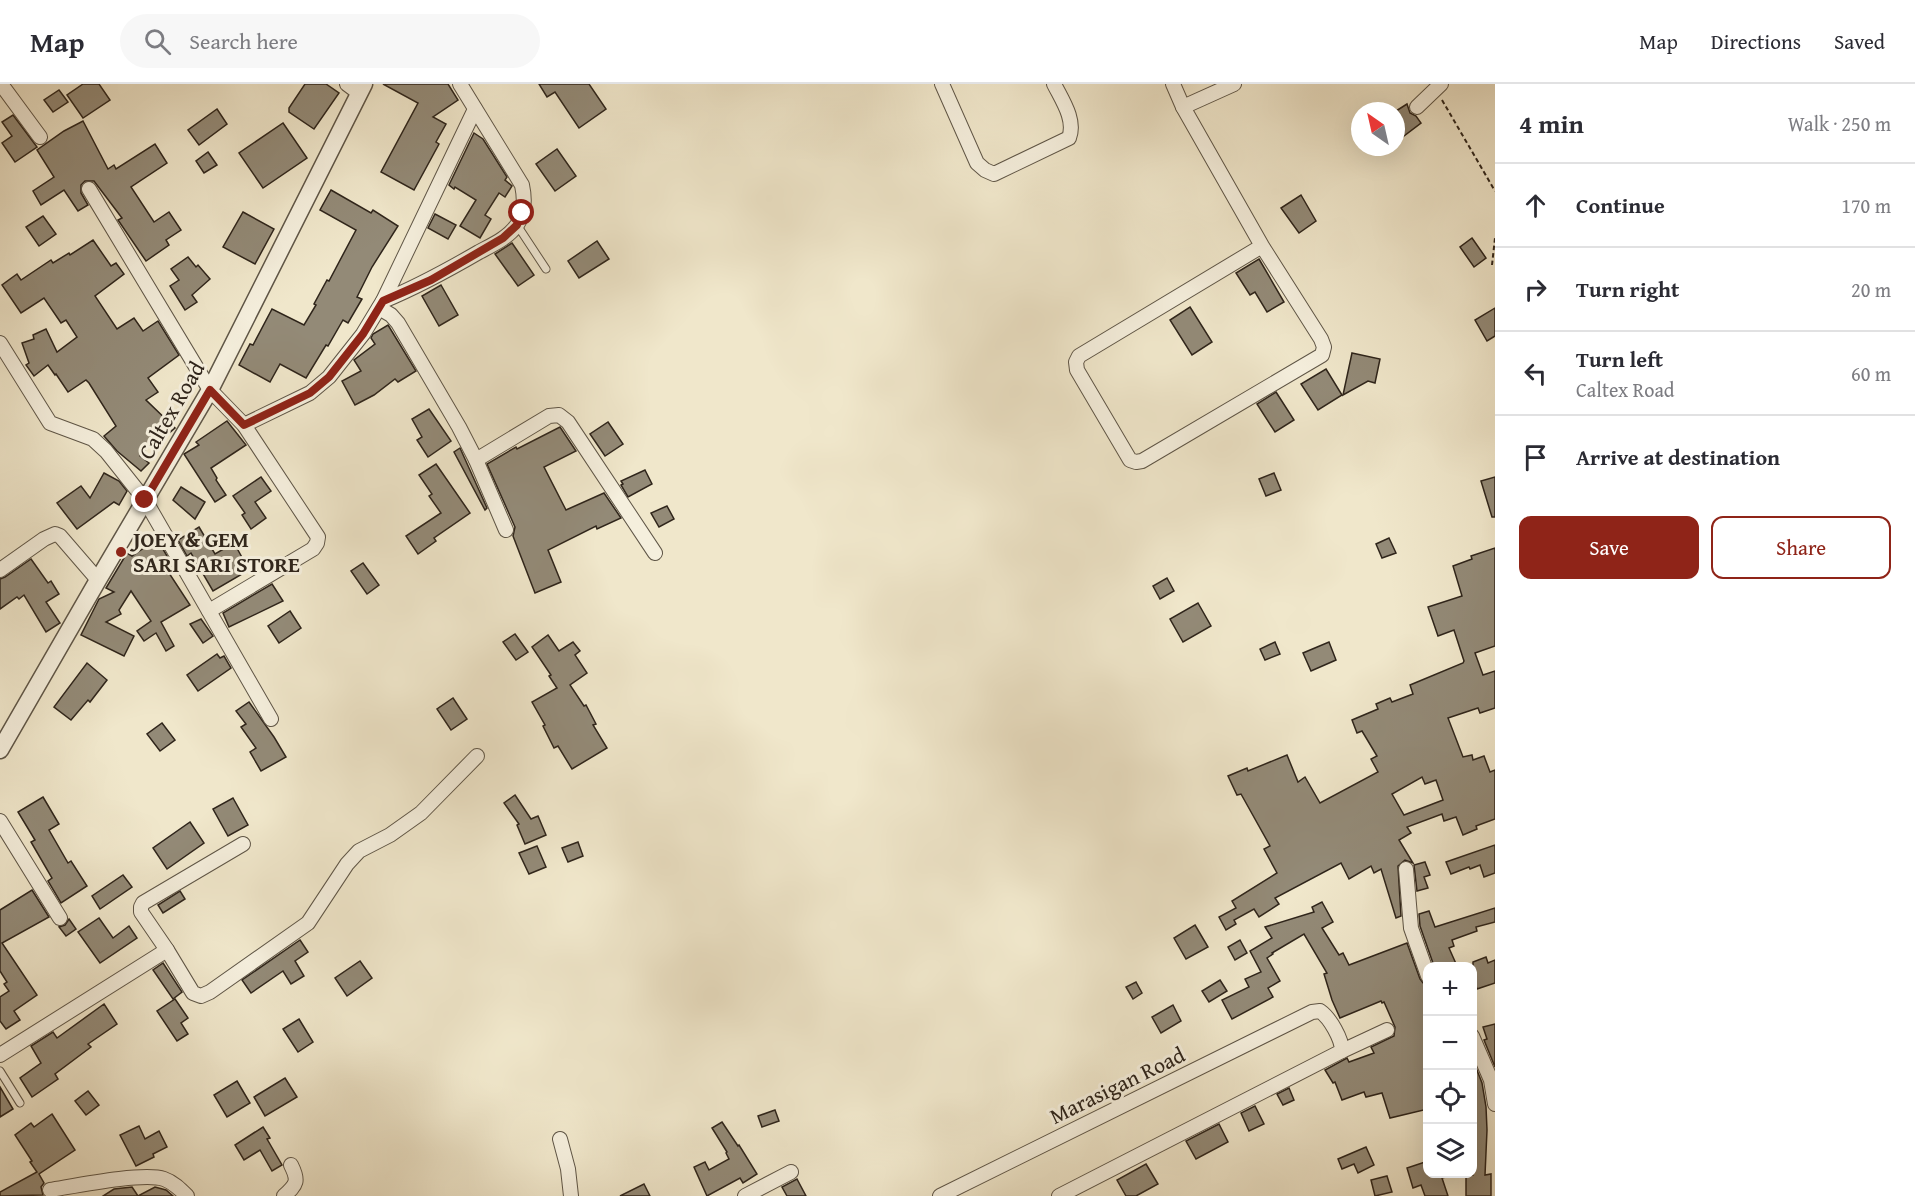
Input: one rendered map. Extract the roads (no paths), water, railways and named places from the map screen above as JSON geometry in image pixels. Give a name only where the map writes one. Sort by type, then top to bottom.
[{"type":"street","points":[[1,84],[40,137]]},
{"type":"street","points":[[381,305],[503,238],[517,225],[522,213],[525,199],[522,185],[460,84]]},
{"type":"street","points":[[942,84],[977,163],[994,174],[1069,138],[1072,131],[1071,122],[1054,84]]},
{"type":"street","points":[[1173,84],[1183,107],[1262,246],[1324,347],[1322,355],[1142,461],[1130,460],[1077,370],[1076,362],[1079,356],[1262,246]]},
{"type":"street","points":[[1183,107],[1234,84]]},
{"type":"street","name":"Caltex Road","points":[[0,750],[210,390],[357,87]]},
{"type":"street","points":[[1417,106],[1438,87]]},
{"type":"street","points":[[244,425],[310,393],[329,377],[363,334],[381,305],[475,110]]},
{"type":"street","points":[[89,189],[210,390],[244,425],[318,537],[313,549],[209,611]]},
{"type":"street","points":[[381,305],[398,323],[459,427],[506,530]]},
{"type":"street","points":[[0,343],[50,423],[93,439],[106,451],[145,500],[271,719]]},
{"type":"street","points":[[476,460],[549,416],[559,415],[568,423],[655,553]]},
{"type":"street","points":[[0,570],[44,539],[55,534],[60,536],[98,580]]},
{"type":"street","points":[[243,844],[143,903],[141,907],[141,912],[193,993],[201,996],[308,923],[347,864],[359,851],[390,835],[421,813],[477,756]]},
{"type":"street","points":[[0,821],[60,918]]},
{"type":"street","points":[[1406,869],[1411,928],[1423,962]]},
{"type":"street","points":[[0,1055],[167,950]]},
{"type":"street","name":"Marasigan Road","points":[[940,1196],[1312,1012],[1320,1011],[1324,1014],[1342,1044],[1342,1051]]},
{"type":"street","points":[[1059,1196],[1387,1030]]},
{"type":"street","points":[[1477,1046],[1491,1080],[1495,1104]]},
{"type":"street","points":[[560,1139],[568,1169],[571,1196]]},
{"type":"street","points":[[284,1196],[296,1183],[297,1176],[291,1165]]},
{"type":"street","points":[[751,1195],[791,1172]]},
{"type":"street","points":[[50,1190],[135,1178],[162,1178],[172,1182],[187,1196]]},
{"type":"lane","points":[[517,225],[546,269]]},
{"type":"lane","points":[[0,1071],[20,1103]]},
{"type":"place","name":"JOEY & GEM SARI SARI STORE","points":[[121,552]]}]
